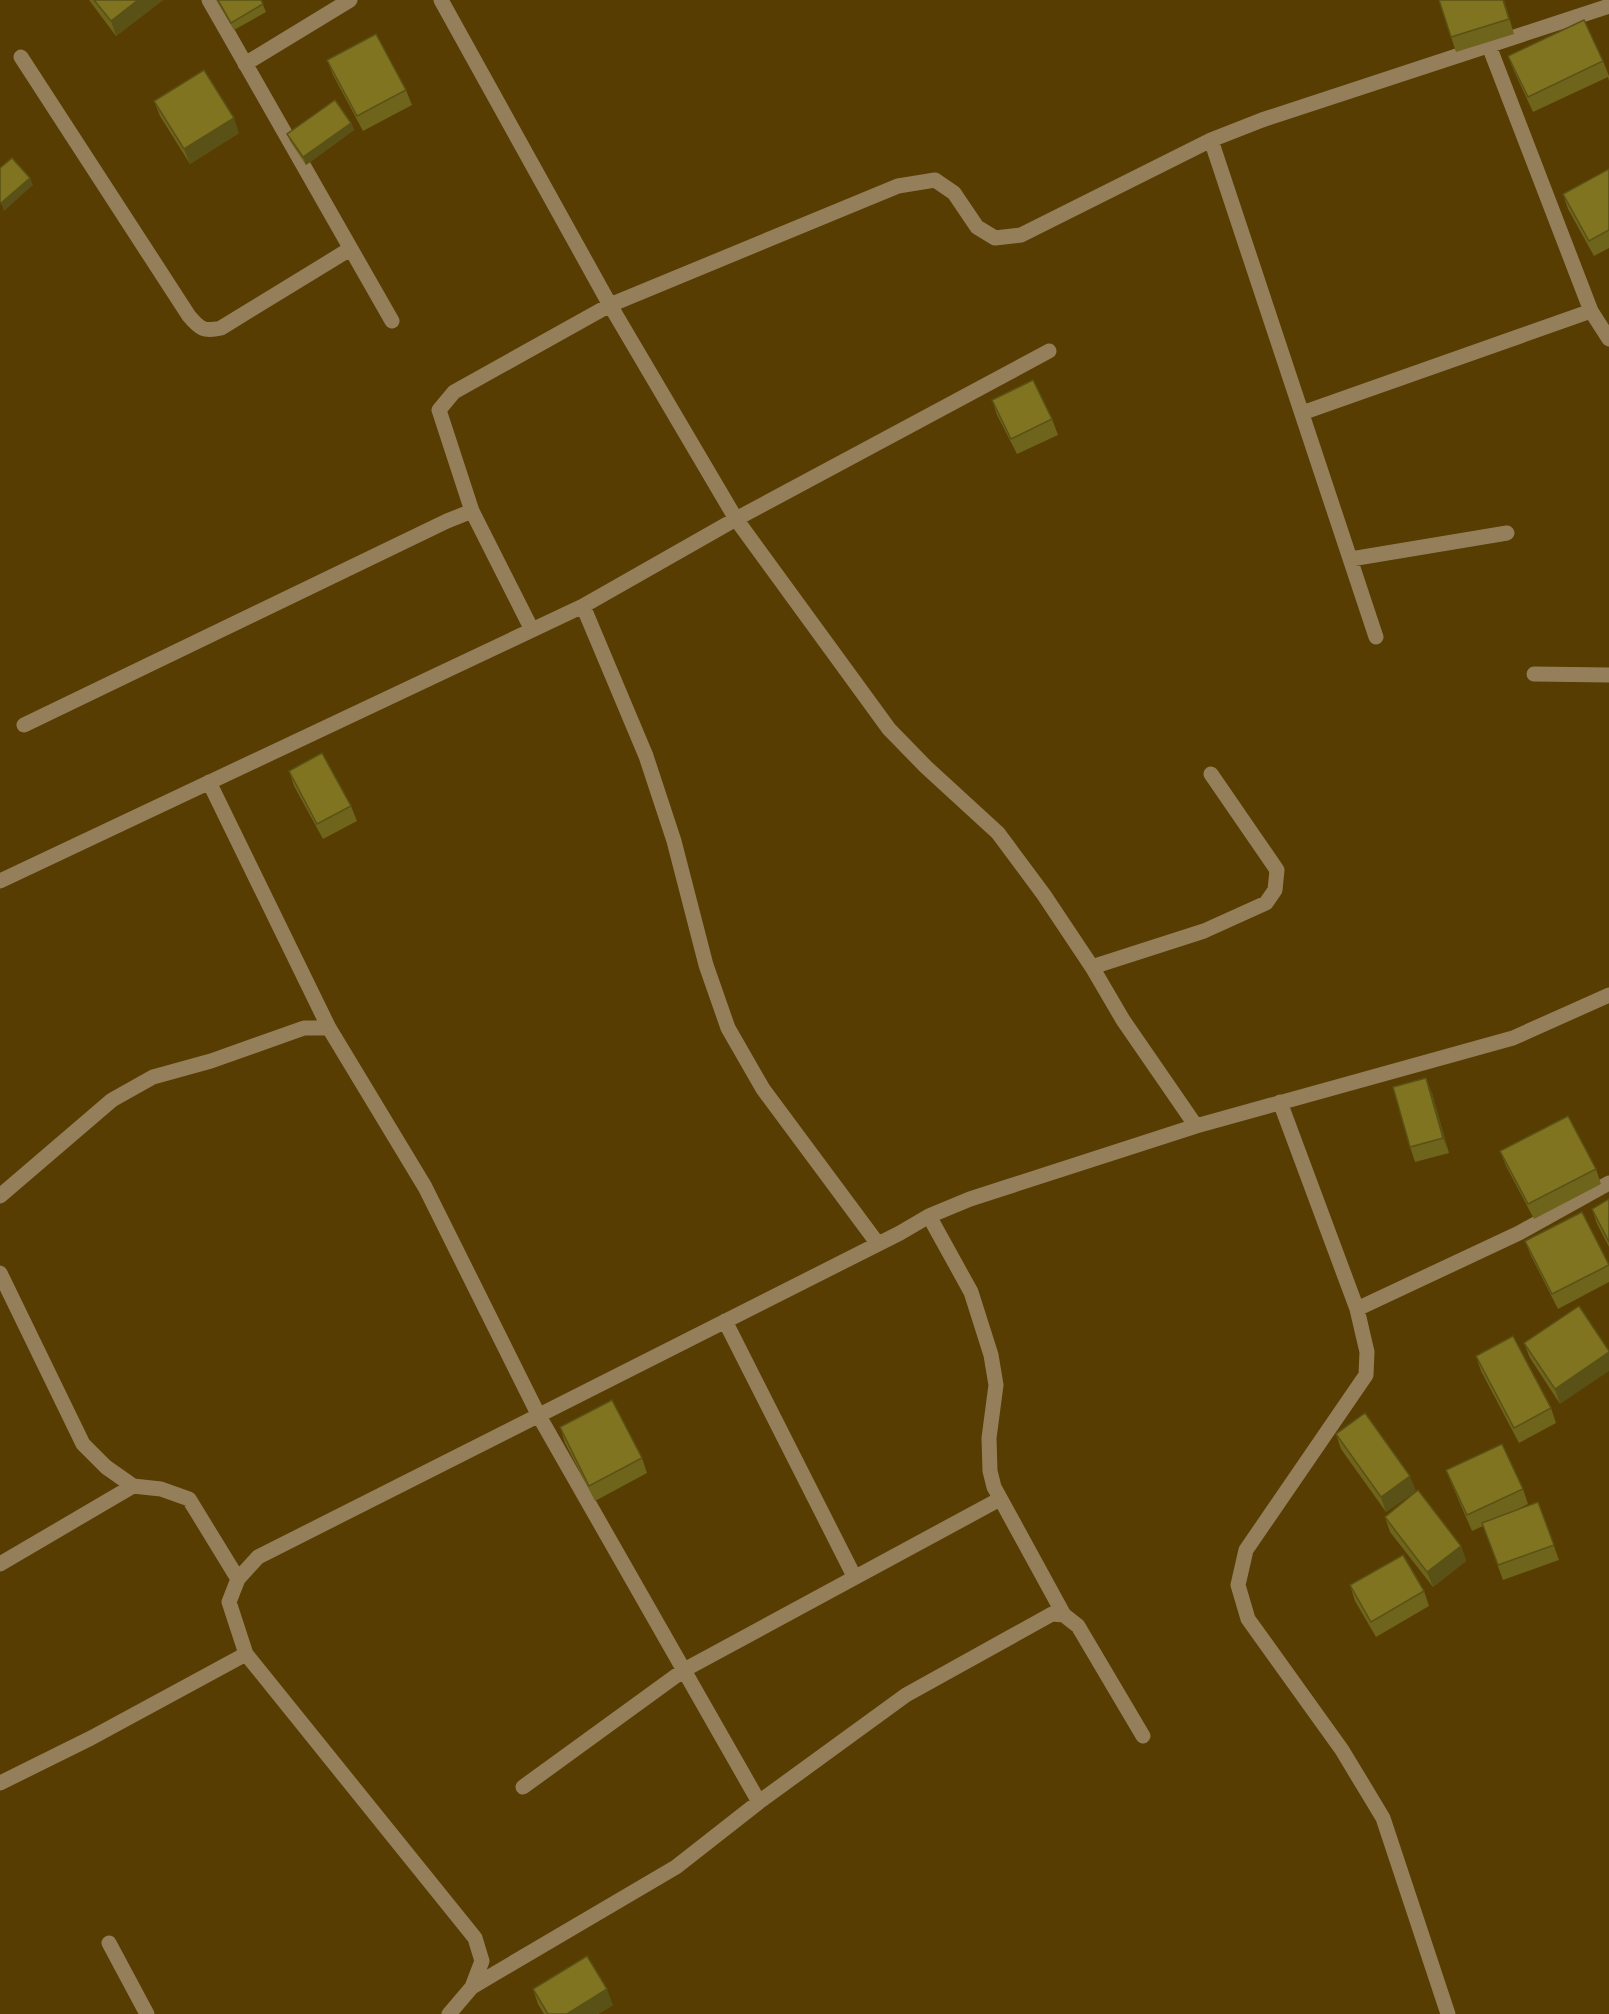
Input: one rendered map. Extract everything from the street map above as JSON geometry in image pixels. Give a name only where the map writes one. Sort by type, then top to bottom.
[{"type":"street","points":[[209,0],[392,321]]},
{"type":"street","points":[[245,64],[350,0]]},
{"type":"street","points":[[441,0],[610,305],[736,519],[889,729],[926,767],[998,833],[1044,895],[1092,967],[1123,1020],[1196,1126]]},
{"type":"street","points":[[532,630],[472,511],[439,410],[454,392],[610,305],[898,186],[935,180],[954,193],[977,227],[995,238],[1021,235],[1211,140],[1262,120],[1609,6]]},
{"type":"street","points":[[1489,46],[1591,311],[1609,339]]},
{"type":"street","points":[[21,57],[198,327],[210,331],[221,328],[350,249]]},
{"type":"street","points":[[1211,140],[1376,637]]},
{"type":"street","points":[[1302,413],[1591,311]]},
{"type":"street","points":[[0,881],[583,606],[736,519],[1049,351]]},
{"type":"street","points":[[24,725],[472,511]]},
{"type":"street","points":[[1351,559],[1507,534]]},
{"type":"street","points":[[583,606],[646,756],[674,841],[706,965],[728,1028],[763,1089],[878,1244]]},
{"type":"street","points":[[1534,674],[1609,675]]},
{"type":"street","points":[[1092,967],[1204,931],[1266,903],[1275,890],[1277,870],[1211,774]]},
{"type":"street","points":[[209,782],[329,1028],[425,1187],[539,1416],[759,1802]]},
{"type":"street","points":[[450,2014],[472,1987],[482,1961],[475,1938],[246,1654],[229,1602],[238,1579],[258,1557],[878,1244],[929,1216],[970,1199],[1196,1126],[1514,1038],[1609,995]]},
{"type":"street","points":[[0,1196],[112,1100],[153,1077],[211,1061],[304,1028],[329,1028]]},
{"type":"street","points":[[1280,1102],[1357,1309],[1367,1352],[1366,1375],[1246,1550],[1238,1585],[1248,1619],[1342,1750],[1383,1818],[1448,2014]]},
{"type":"street","points":[[1357,1309],[1519,1233],[1609,1183]]},
{"type":"street","points":[[929,1216],[971,1292],[990,1355],[996,1385],[990,1438],[990,1471],[994,1487],[1064,1615],[1078,1626],[1143,1736]]},
{"type":"street","points":[[0,1273],[83,1443],[106,1467],[133,1486],[161,1489],[189,1499],[238,1579]]},
{"type":"street","points":[[725,1321],[854,1576]]},
{"type":"street","points":[[0,1564],[133,1486]]},
{"type":"street","points":[[523,1787],[684,1670],[1000,1499]]},
{"type":"street","points":[[472,1987],[676,1867],[759,1802],[906,1695],[1052,1614],[1064,1615]]},
{"type":"street","points":[[0,1783],[91,1738],[246,1654]]},
{"type":"street","points":[[109,1943],[147,2014]]},
{"type":"building","points":[[94,0],[138,0],[111,21]]},
{"type":"building","points":[[218,0],[261,0],[263,4],[231,23]]},
{"type":"building","points":[[1439,0],[1503,0],[1509,19],[1451,37]]},
{"type":"building","points":[[1584,20],[1603,61],[1528,97],[1508,56]]},
{"type":"building","points":[[376,34],[406,90],[357,116],[327,60]]},
{"type":"building","points":[[204,70],[234,118],[184,149],[154,101]]},
{"type":"building","points":[[335,100],[351,123],[303,157],[287,134]]},
{"type":"building","points":[[12,158],[30,178],[1,203],[0,168]]},
{"type":"building","points":[[1609,169],[1609,230],[1589,241],[1563,194]]},
{"type":"building","points":[[1033,380],[1052,419],[1011,439],[992,400]]},
{"type":"building","points":[[322,753],[351,806],[317,824],[289,771]]},
{"type":"building","points":[[1426,1078],[1443,1138],[1410,1147],[1393,1087]]},
{"type":"building","points":[[1568,1116],[1596,1169],[1528,1204],[1500,1151]]},
{"type":"building","points":[[1609,1199],[1609,1242],[1592,1209]]},
{"type":"building","points":[[1582,1212],[1609,1265],[1552,1294],[1525,1241]]},
{"type":"building","points":[[1579,1306],[1609,1352],[1555,1389],[1524,1343]]},
{"type":"building","points":[[1513,1336],[1551,1408],[1514,1428],[1476,1356]]},
{"type":"building","points":[[612,1400],[642,1458],[589,1486],[560,1427]]},
{"type":"building","points":[[1365,1413],[1410,1476],[1381,1497],[1336,1434]]},
{"type":"building","points":[[1502,1444],[1523,1489],[1467,1515],[1446,1470]]},
{"type":"building","points":[[1418,1490],[1461,1546],[1427,1572],[1385,1517]]},
{"type":"building","points":[[1538,1502],[1554,1545],[1498,1565],[1482,1523]]},
{"type":"building","points":[[1403,1555],[1424,1591],[1371,1622],[1350,1585]]},
{"type":"building","points":[[587,1956],[607,1989],[567,2014],[548,2014],[533,1989]]}]
